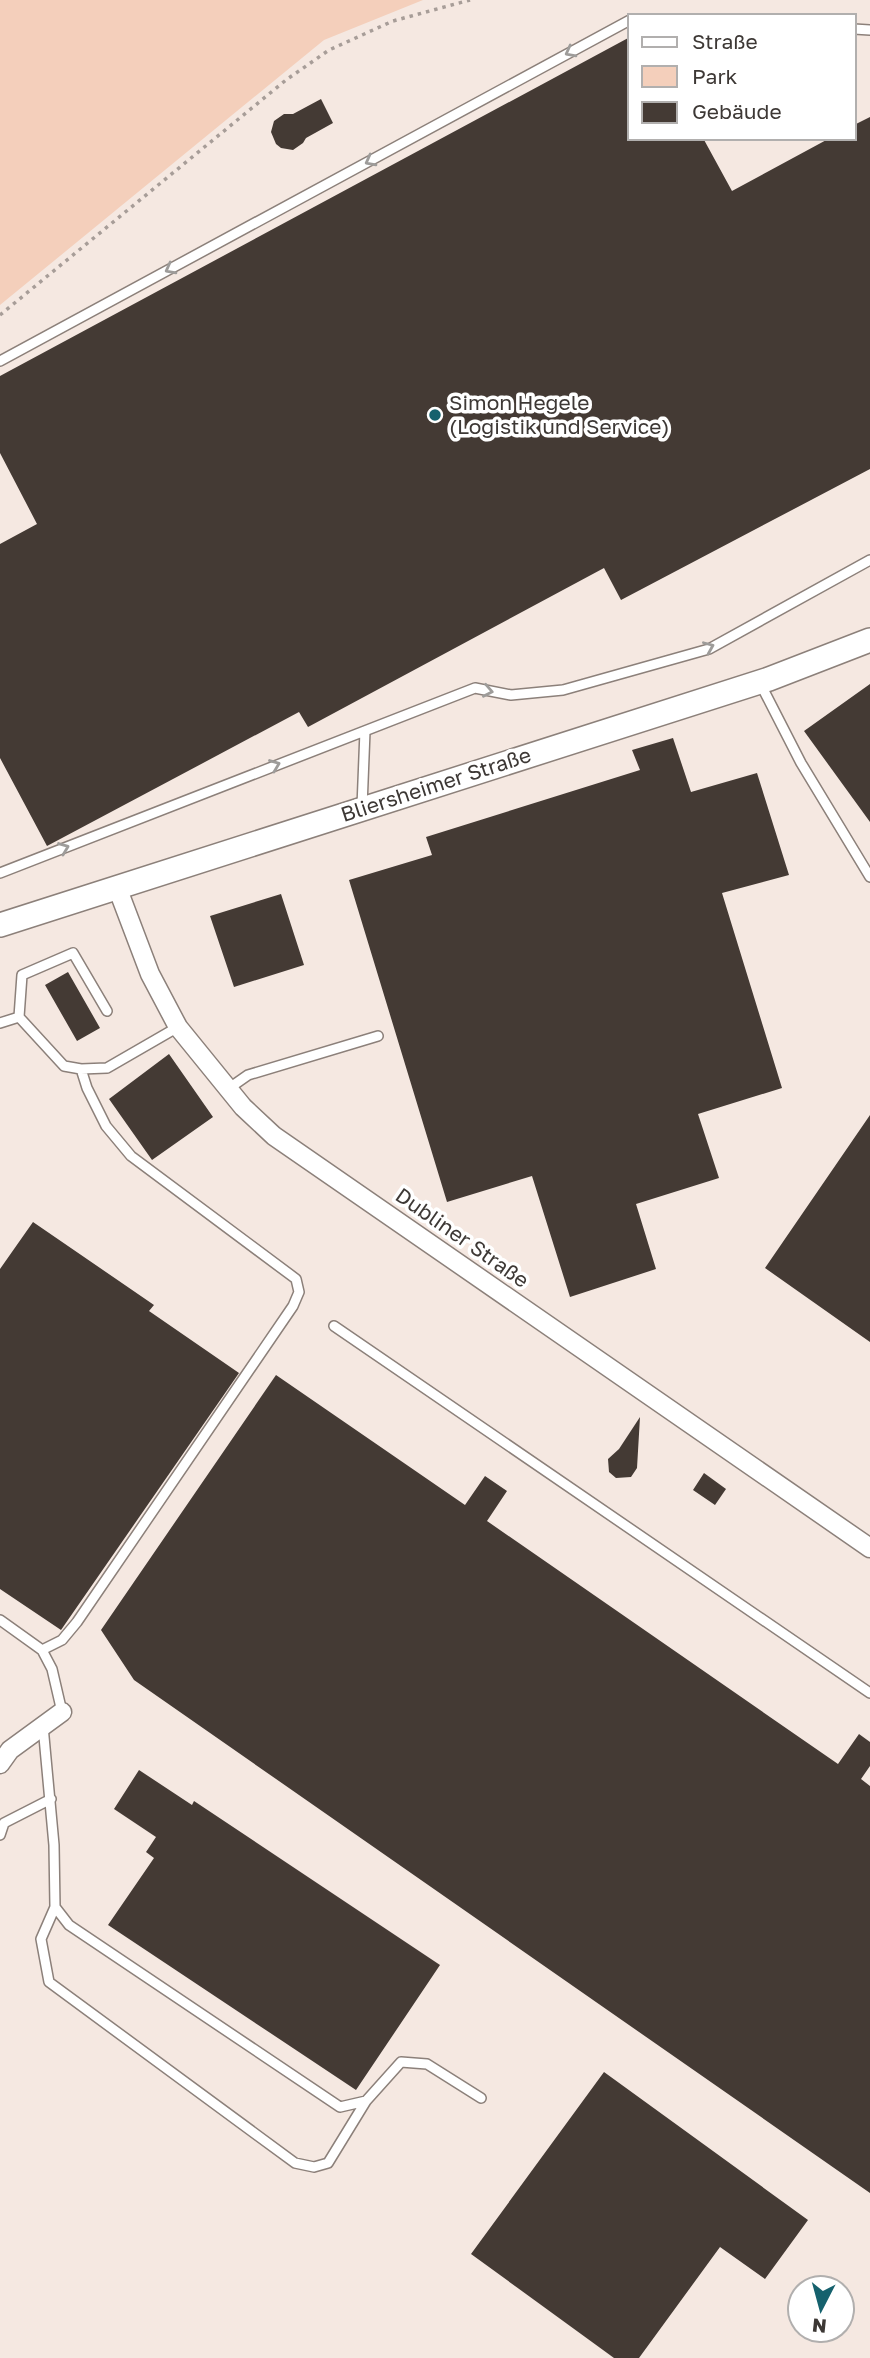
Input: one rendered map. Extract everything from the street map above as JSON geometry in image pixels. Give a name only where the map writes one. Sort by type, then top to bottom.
[{"type":"street","name":"Bliersheimer Straße","points":[[0,925],[760,682],[870,640]]},
{"type":"street","name":"Dubliner Straße","points":[[117,887],[150,974],[178,1027],[228,1090],[274,1136],[870,1548]]},
{"type":"street","points":[[0,1764],[10,1750],[62,1712]]},
{"type":"lane","points":[[0,361],[628,21]]},
{"type":"lane","points":[[0,873],[475,688],[511,695],[563,690],[709,649],[870,560]]},
{"type":"lane","points":[[760,682],[801,763],[870,877]]},
{"type":"lane","points":[[362,809],[365,731]]},
{"type":"lane","points":[[107,1011],[73,953],[22,975],[19,1017],[64,1066],[81,1069],[107,1068],[178,1027]]},
{"type":"lane","points":[[0,1023],[19,1017]]},
{"type":"lane","points":[[228,1090],[248,1074],[378,1036]]},
{"type":"lane","points":[[42,1650],[62,1640],[77,1622],[293,1306],[299,1292],[296,1279],[131,1156],[106,1126],[87,1088],[81,1069]]},
{"type":"lane","points":[[334,1326],[870,1693]]},
{"type":"lane","points":[[0,1620],[42,1650],[52,1669],[62,1712]]},
{"type":"lane","points":[[43,1726],[51,1799],[55,1907],[41,1939],[49,1982],[295,2163],[314,2167],[328,2163],[366,2101],[401,2062],[428,2064],[481,2098]]},
{"type":"lane","points":[[0,1835],[4,1823],[51,1799]]},
{"type":"lane","points":[[55,1907],[69,1925],[340,2107],[366,2101]]},
{"type":"path","points":[[0,315],[286,80],[329,50],[393,21],[470,0]]},
{"type":"green space","points":[[0,0],[423,0],[324,40],[0,305]]},
{"type":"building","name":"Simon Hegele (Logistik und Service)","points":[[628,38],[628,140],[704,140],[732,191],[826,140],[856,140],[856,124],[870,117],[870,469],[621,600],[604,568],[308,727],[299,712],[47,846],[0,758],[0,544],[37,524],[0,453],[0,376]]},
{"type":"building","points":[[321,99],[333,123],[306,138],[293,150],[281,148],[276,144],[271,132],[274,121],[284,114],[293,114]]},
{"type":"building","points":[[870,684],[870,822],[804,731]]},
{"type":"building","points":[[673,738],[691,792],[757,773],[789,875],[722,893],[782,1088],[698,1114],[719,1178],[636,1204],[656,1269],[570,1297],[532,1176],[447,1202],[349,880],[432,855],[426,837],[640,770],[632,750]]},
{"type":"building","points":[[281,894],[304,965],[234,987],[210,916]]},
{"type":"building","points":[[68,972],[100,1028],[77,1041],[45,985]]},
{"type":"building","points":[[169,1054],[213,1117],[152,1160],[109,1099]]},
{"type":"building","points":[[870,1115],[870,1342],[765,1268]]},
{"type":"building","points":[[33,1222],[154,1305],[149,1311],[239,1373],[61,1630],[0,1589],[0,1269]]},
{"type":"building","points":[[276,1375],[465,1505],[485,1476],[507,1491],[487,1521],[838,1764],[859,1734],[870,1742],[870,1766],[861,1779],[870,1786],[870,2193],[134,1680],[101,1630]]},
{"type":"building","points":[[640,1417],[637,1468],[631,1477],[616,1478],[609,1472],[608,1459],[619,1449]]},
{"type":"building","points":[[704,1473],[726,1489],[715,1505],[693,1490]]},
{"type":"building","points":[[139,1770],[192,1805],[194,1801],[440,1965],[356,2090],[108,1925],[154,1858],[146,1852],[156,1837],[114,1809]]},
{"type":"building","points":[[604,2072],[808,2220],[765,2279],[720,2247],[639,2358],[614,2358],[471,2254]]},
{"type":"place","name":"Simon Hegele (Logistik und Service)","points":[[435,415]]}]
